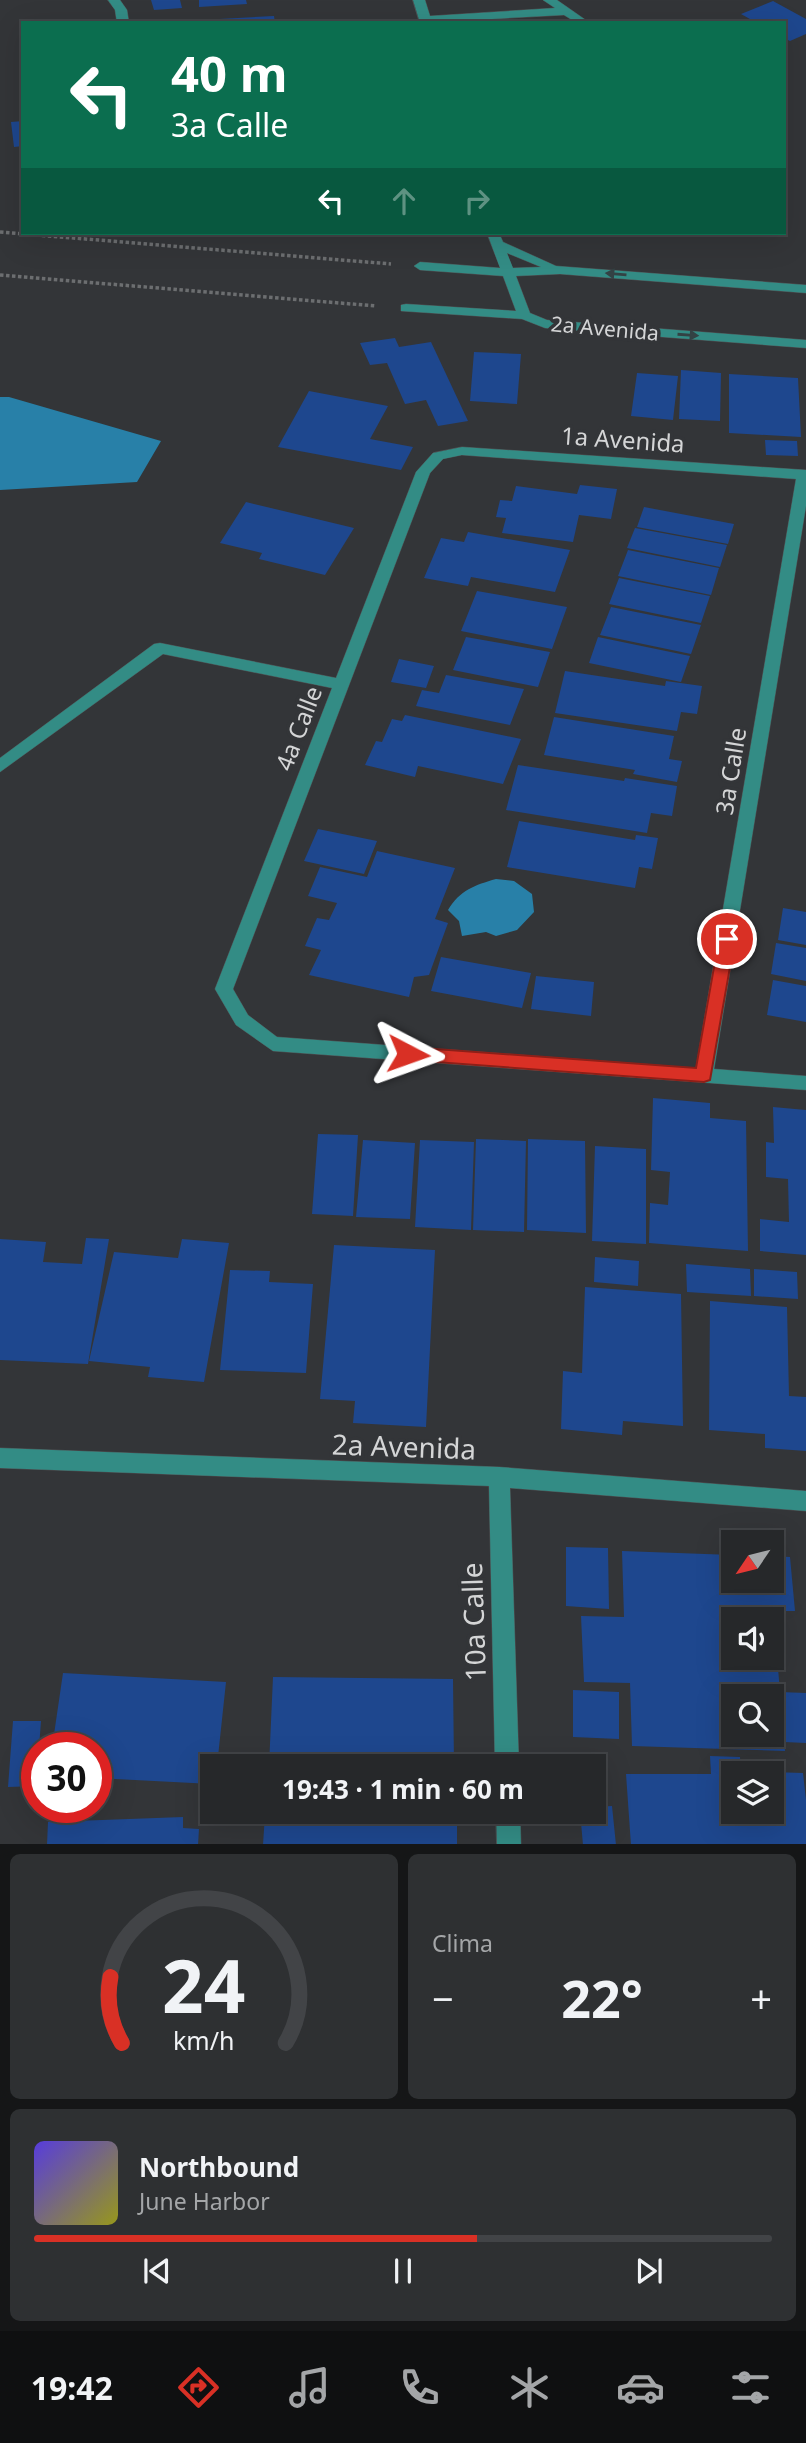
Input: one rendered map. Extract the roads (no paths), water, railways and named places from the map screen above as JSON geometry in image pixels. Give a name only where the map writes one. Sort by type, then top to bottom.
[{"type":"street","points":[[120,11],[134,0]]},
{"type":"street","points":[[419,0],[425,21]]},
{"type":"street","points":[[549,0],[582,21]]},
{"type":"street","points":[[438,21],[568,11]]},
{"type":"street","points":[[496,239],[560,270]]},
{"type":"street","points":[[496,239],[524,315]]},
{"type":"street","points":[[420,266],[508,272],[560,270],[806,289]]},
{"type":"street","name":"2a Avenida","points":[[406,309],[524,315],[545,324],[806,344]]},
{"type":"street","name":"1a Avenida","points":[[438,456],[462,451],[805,474]]},
{"type":"street","name":"4a Calle","points":[[438,456],[423,472],[224,989],[242,1020],[273,1044],[704,1075]]},
{"type":"street","name":"3a Calle","points":[[704,1075],[805,474]]},
{"type":"street","points":[[0,766],[160,648],[341,684]]},
{"type":"street","points":[[704,1075],[806,1083]]},
{"type":"street","name":"2a Avenida","points":[[0,1458],[499,1477],[806,1501]]},
{"type":"street","name":"10a Calle","points":[[499,1477],[507,1754]]},
{"type":"street","points":[[508,1824],[509,1844]]},
{"type":"water","points":[[0,397],[9,397],[161,441],[137,482],[0,490]]},
{"type":"water","points":[[496,879],[514,881],[532,894],[534,912],[517,930],[496,936],[486,932],[462,936],[459,921],[448,910],[469,889]]}]
